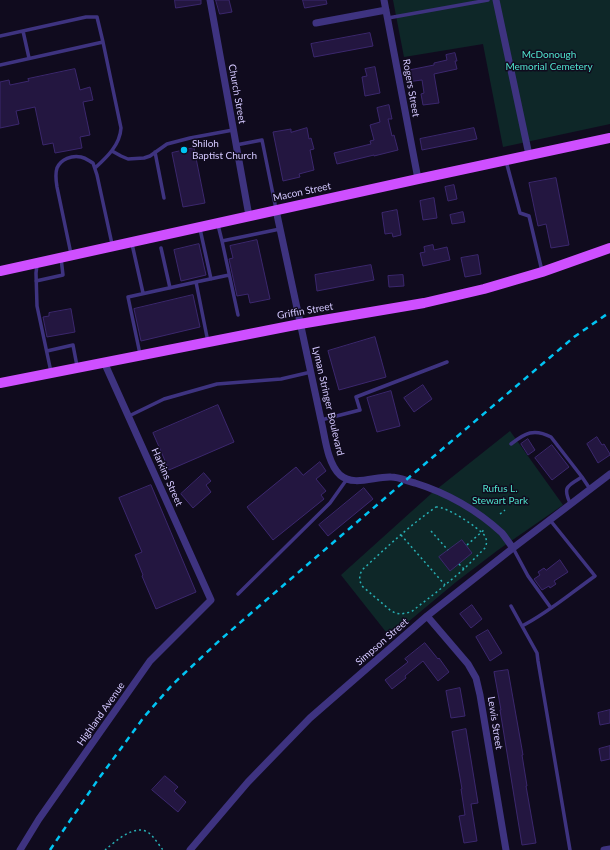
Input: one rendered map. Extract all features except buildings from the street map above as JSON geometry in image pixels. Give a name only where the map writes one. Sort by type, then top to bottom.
[{"type":"main road","name":"Macon Street","points":[[0,271],[131,241],[610,138]]},
{"type":"main road","name":"Griffin Street","points":[[0,383],[300,324],[424,302],[484,289],[542,272],[610,248]]},
{"type":"street","name":"Church Street","points":[[210,0],[249,216]]},
{"type":"street","name":"Rogers Street","points":[[384,0],[418,179]]},
{"type":"street","points":[[496,0],[529,155]]},
{"type":"street","points":[[316,23],[387,14]]},
{"type":"street","name":"Lyman Stringer Boulevard","points":[[276,210],[329,453],[332,464],[346,479]]},
{"type":"street","name":"Harkins Street","points":[[104,362],[211,600]]},
{"type":"street","name":"Simpson Street","points":[[190,850],[248,782],[310,718],[427,616],[610,474]]},
{"type":"street","points":[[346,479],[359,480],[391,477],[406,480],[432,489],[473,510],[503,534],[513,548]]},
{"type":"street","name":"Highland Avenue","points":[[20,850],[39,819],[150,661],[211,600]]},
{"type":"street","name":"Lewis Street","points":[[427,616],[468,664],[476,678],[506,850]]},
{"type":"street","points":[[604,850],[610,849]]},
{"type":"lane","points":[[387,14],[488,0]]},
{"type":"lane","points":[[0,36],[86,17],[97,17],[121,128],[119,140],[112,151],[95,168]]},
{"type":"lane","points":[[23,31],[29,58]]},
{"type":"lane","points":[[0,64],[103,42]]},
{"type":"lane","points":[[112,151],[128,159],[144,158],[150,156],[167,144],[233,130]]},
{"type":"lane","points":[[236,145],[262,140],[276,210]]},
{"type":"lane","points":[[155,152],[164,198]]},
{"type":"lane","points":[[71,255],[57,187],[56,169],[62,161],[75,157],[81,157],[93,163],[97,175],[112,246]]},
{"type":"lane","points":[[505,160],[520,213],[529,216],[542,272]]},
{"type":"lane","points":[[217,223],[238,315]]},
{"type":"lane","points":[[200,226],[211,279]]},
{"type":"lane","points":[[222,241],[280,229]]},
{"type":"lane","points":[[131,241],[143,294]]},
{"type":"lane","points":[[161,248],[170,288]]},
{"type":"lane","points":[[36,281],[63,275],[61,257]]},
{"type":"lane","points":[[37,263],[37,306],[51,373]]},
{"type":"lane","points":[[140,355],[128,297],[230,275]]},
{"type":"lane","points":[[196,282],[208,342]]},
{"type":"lane","points":[[47,351],[73,345],[77,368]]},
{"type":"lane","points":[[321,420],[360,410],[356,397],[447,362]]},
{"type":"lane","points":[[129,416],[164,399],[218,384],[280,379],[311,372]]},
{"type":"lane","points":[[511,444],[531,432],[540,432],[551,437],[591,490]]},
{"type":"lane","points":[[571,504],[566,491],[568,486],[582,477]]},
{"type":"lane","points":[[238,594],[330,503],[346,479]]},
{"type":"lane","points":[[522,626],[551,608],[595,576],[550,520]]},
{"type":"lane","points":[[513,548],[528,576],[551,608]]},
{"type":"lane","points":[[511,606],[537,653],[570,850]]},
{"type":"path","points":[[436,507],[439,507],[452,512],[478,530],[485,536],[487,543],[485,548],[464,570],[410,612],[401,614],[390,610],[362,586],[360,578],[362,570],[401,535],[419,519],[436,507]]},
{"type":"path","points":[[500,514],[505,510]]},
{"type":"path","points":[[467,545],[487,527]]},
{"type":"path","points":[[430,531],[448,550]]},
{"type":"path","points":[[401,535],[445,585]]},
{"type":"path","points":[[459,564],[464,570]]},
{"type":"path","points":[[410,612],[413,616]]},
{"type":"path","points":[[105,850],[135,830],[143,830],[149,834],[163,850]]},
{"type":"green space","name":"McDonough Memorial Cemetery","points":[[393,0],[610,0],[610,124],[503,147],[483,44],[404,57]]},
{"type":"green space","name":"Rufus L. Stewart Park","points":[[510,431],[563,505],[498,550],[456,582],[390,637],[341,575],[432,493]]},
{"type":"railway","points":[[50,850],[97,781],[144,717],[172,685],[220,640],[406,480],[574,337],[610,312]]},
{"type":"place","name":"Shiloh Baptist Church","points":[[184,150]]}]
